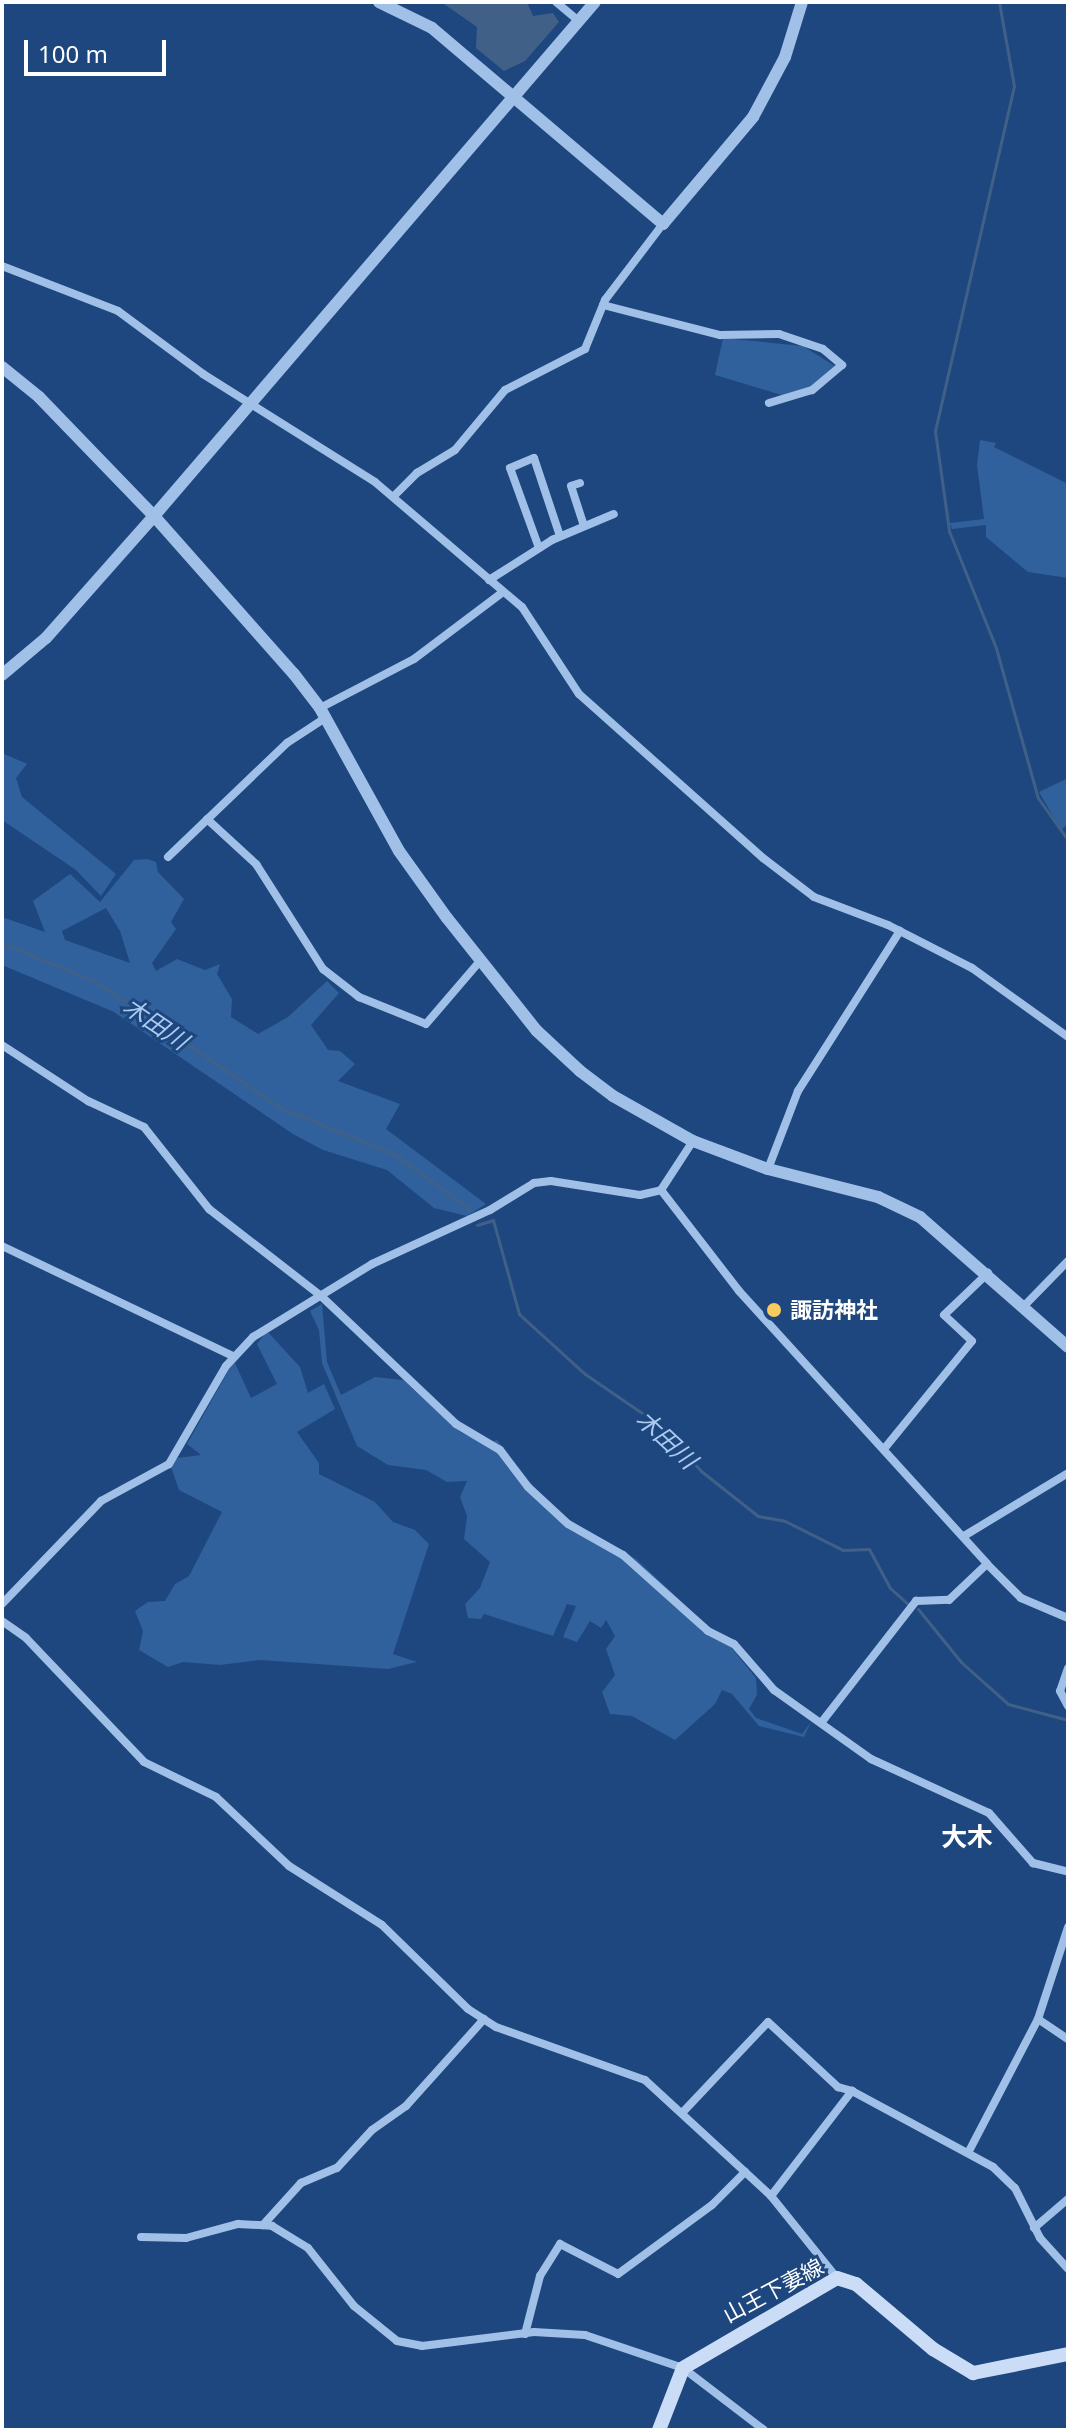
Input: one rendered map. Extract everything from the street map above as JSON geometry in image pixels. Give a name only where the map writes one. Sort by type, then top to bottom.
[{"type":"main road","name":"山王下妻線","points":[[683,2368],[837,2278],[856,2284],[933,2349],[973,2373],[1068,2354]]},
{"type":"main road","points":[[659,2430],[683,2368]]},
{"type":"street","points":[[379,2],[432,28],[663,224]]},
{"type":"street","points":[[556,2],[579,21]]},
{"type":"street","points":[[2,675],[46,638],[154,516],[595,2]]},
{"type":"street","points":[[394,496],[417,473],[455,450],[505,390],[585,349],[603,305],[663,224],[753,117],[785,57],[802,2]]},
{"type":"street","points":[[2,266],[118,311],[251,404],[326,447],[394,496],[503,592],[540,631],[579,694],[763,858],[814,897],[900,931],[972,968],[1068,1037]]},
{"type":"street","points":[[603,305],[720,335],[779,334],[823,349],[842,365],[812,390],[769,403]]},
{"type":"street","points":[[2,367],[39,397],[154,516],[322,713],[399,851],[480,961],[537,1031],[580,1071],[625,1103],[693,1141],[768,1169],[844,1186],[901,1207],[988,1273],[1068,1347]]},
{"type":"street","points":[[539,548],[510,468],[534,458],[560,536]]},
{"type":"street","points":[[580,483],[571,486],[583,524]]},
{"type":"street","points":[[489,580],[560,536],[583,524],[614,514]]},
{"type":"street","points":[[168,857],[322,713],[414,659],[503,592]]},
{"type":"street","points":[[207,819],[256,864],[323,969],[359,997],[426,1024],[480,961]]},
{"type":"street","points":[[768,1169],[798,1091],[900,931]]},
{"type":"street","points":[[2,1045],[88,1101],[144,1127],[209,1209],[320,1295],[456,1424],[500,1450],[528,1487],[568,1524],[623,1555],[708,1631],[734,1644],[774,1690],[871,1759],[989,1813],[1033,1863],[1068,1872]]},
{"type":"street","points":[[2,1604],[101,1501],[169,1464],[233,1356],[253,1337],[320,1295],[534,1183],[551,1181],[640,1195],[661,1190],[693,1141]]},
{"type":"street","points":[[661,1190],[739,1291],[987,1564],[1021,1598],[1068,1618]]},
{"type":"street","points":[[2,1246],[233,1356]]},
{"type":"street","points":[[1025,1305],[1068,1261]]},
{"type":"street","points":[[884,1449],[972,1341],[944,1315],[988,1273]]},
{"type":"street","points":[[964,1536],[1068,1473]]},
{"type":"street","points":[[821,1723],[916,1601],[949,1600],[987,1564]]},
{"type":"street","points":[[2,1621],[26,1638],[144,1762],[216,1797],[289,1866],[382,1925],[468,2009],[484,2019],[645,2080],[771,2196],[837,2278]]},
{"type":"street","points":[[1068,1668],[1060,1691],[1068,1706]]},
{"type":"street","points":[[968,2153],[1038,2019],[1068,1927]]},
{"type":"street","points":[[263,2225],[301,2183],[337,2168],[372,2130],[420,2093],[484,2019]]},
{"type":"street","points":[[1038,2019],[1068,2039]]},
{"type":"street","points":[[682,2113],[768,2022],[838,2087],[852,2091],[968,2153],[1015,2188],[1034,2228],[1068,2269]]},
{"type":"street","points":[[771,2196],[852,2091]]},
{"type":"street","points":[[525,2334],[540,2276],[560,2244],[618,2274],[712,2205],[745,2172]]},
{"type":"street","points":[[1034,2228],[1068,2199]]},
{"type":"street","points":[[141,2237],[186,2238],[217,2227],[263,2225],[283,2230],[308,2248],[354,2306],[397,2341],[422,2346],[525,2334],[585,2335],[683,2368],[764,2430]]},
{"type":"shaded area","points":[[441,2],[527,2],[533,16],[553,13],[559,22],[525,61],[504,71],[476,48],[477,27]]},
{"type":"shaded area","points":[[723,338],[803,346],[835,366],[810,388],[785,396],[715,375]]},
{"type":"shaded area","points":[[980,440],[996,443],[994,447],[1068,484],[1068,578],[1028,572],[986,537],[986,525],[952,529],[950,523],[984,519],[977,465]]},
{"type":"shaded area","points":[[2,753],[27,764],[16,778],[22,797],[116,874],[101,896],[76,870],[2,820]]},
{"type":"shaded area","points":[[1068,778],[1068,824],[1061,830],[1039,792]]},
{"type":"shaded area","points":[[134,860],[156,862],[158,872],[184,899],[171,922],[176,929],[152,963],[156,971],[177,959],[205,970],[220,964],[217,974],[232,999],[231,1017],[258,1034],[288,1017],[327,981],[339,993],[311,1025],[328,1050],[340,1051],[355,1064],[338,1081],[400,1104],[386,1129],[486,1204],[467,1216],[434,1208],[387,1170],[323,1150],[293,1134],[114,1012],[2,965],[2,917],[45,932],[33,901],[70,874],[100,902]],"holes":[[[106,908],[120,931],[130,963],[65,940],[62,931]]]},
{"type":"shaded area","points":[[322,1304],[327,1362],[341,1395],[375,1377],[403,1380],[460,1432],[485,1444],[497,1440],[533,1486],[570,1520],[636,1559],[684,1604],[701,1631],[730,1646],[756,1678],[757,1695],[749,1709],[756,1718],[802,1734],[811,1722],[804,1737],[759,1726],[732,1694],[722,1690],[715,1704],[675,1740],[632,1716],[610,1714],[602,1692],[615,1675],[606,1649],[615,1636],[606,1620],[601,1628],[590,1621],[577,1642],[563,1637],[576,1606],[567,1604],[553,1636],[484,1614],[481,1619],[468,1618],[465,1604],[480,1588],[490,1562],[464,1539],[467,1516],[460,1497],[467,1481],[447,1482],[426,1470],[388,1465],[357,1446],[322,1363],[319,1330],[310,1311]]},
{"type":"shaded area","points":[[267,1331],[300,1367],[308,1393],[324,1384],[335,1409],[297,1432],[319,1463],[319,1474],[375,1502],[393,1522],[415,1530],[429,1544],[393,1654],[417,1662],[388,1669],[260,1660],[220,1665],[183,1662],[168,1667],[139,1650],[143,1631],[135,1611],[148,1602],[165,1601],[175,1584],[189,1576],[222,1512],[179,1490],[171,1467],[177,1458],[201,1455],[187,1444],[234,1361],[251,1398],[277,1384],[257,1344]]},
{"type":"waterway","points":[[999,2],[1014,86],[935,431],[949,531],[996,648],[1038,798],[1068,840]]},
{"type":"waterway","name":"木田川","points":[[2,943],[96,982],[281,1108],[396,1155],[469,1209]]},
{"type":"waterway","name":"木田川","points":[[477,1225],[493,1220],[519,1314],[585,1374],[655,1422],[701,1471],[758,1516],[785,1521],[843,1550],[869,1549],[890,1588],[909,1605]]},
{"type":"waterway","name":"木田川","points":[[918,1609],[961,1662],[1008,1704],[1068,1720]]},
{"type":"place","name":"諏訪神社","points":[[774,1310]]},
{"type":"district","name":"大木","points":[[967,1837]]}]
